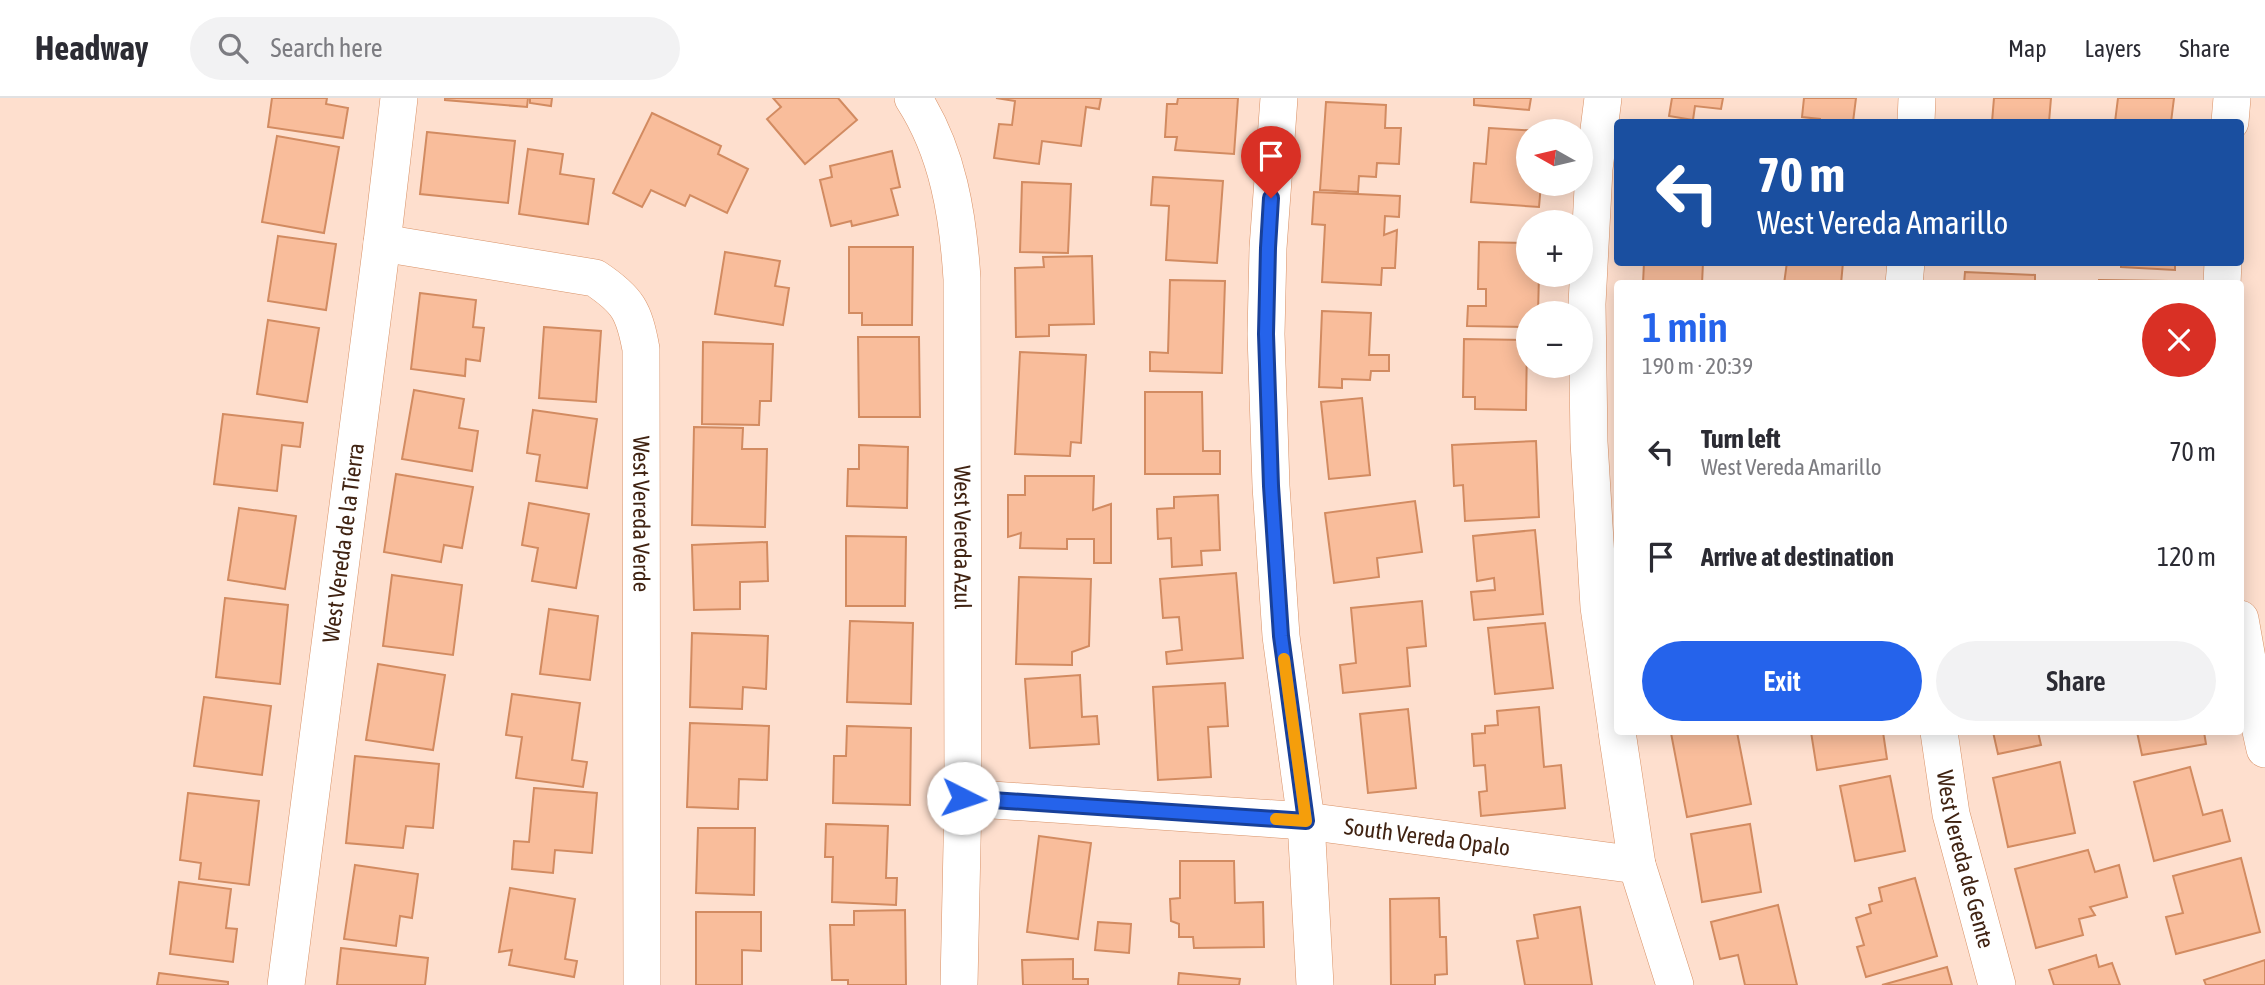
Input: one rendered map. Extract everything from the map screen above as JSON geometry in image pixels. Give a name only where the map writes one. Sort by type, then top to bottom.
[{"type":"street","name":"West Vereda de la Tierra","points":[[286,985],[399,98]]},
{"type":"street","name":"West Vereda Azul","points":[[913,98],[947,173],[959,227],[962,279],[963,798],[960,985]]},
{"type":"street","points":[[1279,98],[1268,248],[1266,334],[1271,486],[1281,636],[1306,821],[1315,985]]},
{"type":"street","points":[[1602,98],[1594,169],[1587,304],[1589,442],[1599,607],[1614,710]]},
{"type":"street","points":[[1916,119],[1917,98]]},
{"type":"street","points":[[2230,119],[2232,98]]},
{"type":"street","name":"West Vereda Verde","points":[[382,243],[595,278],[615,291],[629,308],[637,328],[642,349],[642,985]]},
{"type":"street","points":[[2244,642],[2265,749]]},
{"type":"street","points":[[1618,735],[1637,865],[1675,985]]},
{"type":"street","name":"West Vereda de Gente","points":[[1939,735],[1951,814],[1997,985]]},
{"type":"street","name":"South Vereda Opalo","points":[[963,798],[1306,821],[1637,865]]},
{"type":"building","points":[[272,98],[327,98],[326,104],[348,108],[343,138],[268,127]]},
{"type":"building","points":[[445,98],[528,98],[527,107]]},
{"type":"building","points":[[530,98],[552,98],[551,106],[530,103]]},
{"type":"building","points":[[773,98],[838,98],[857,120],[805,164],[767,119],[781,107]]},
{"type":"building","points":[[996,98],[1101,98],[1099,109],[1086,107],[1081,146],[1042,141],[1039,164],[994,158],[999,124],[1012,125],[1015,101]]},
{"type":"building","points":[[1178,98],[1238,98],[1234,154],[1175,150],[1177,137],[1165,137],[1167,104],[1177,104]]},
{"type":"building","points":[[1474,98],[1531,98],[1529,110],[1474,105]]},
{"type":"building","points":[[1672,98],[1723,98],[1721,109],[1695,106],[1693,119],[1669,116]]},
{"type":"building","points":[[1804,98],[1856,98],[1853,119],[1802,117]]},
{"type":"building","points":[[1994,98],[2051,98],[2049,119],[1992,119]]},
{"type":"building","points":[[2118,98],[2174,98],[2171,119],[2115,119]]},
{"type":"building","points":[[1326,102],[1386,105],[1385,128],[1401,128],[1399,164],[1377,163],[1376,177],[1359,176],[1358,192],[1320,190]]},
{"type":"building","points":[[652,113],[721,146],[718,154],[748,169],[727,213],[690,195],[685,206],[651,190],[642,207],[613,193]]},
{"type":"building","points":[[1489,128],[1516,130],[1516,196],[1540,196],[1539,207],[1471,202],[1474,163],[1486,164]]},
{"type":"building","points":[[427,132],[515,141],[508,203],[420,194]]},
{"type":"building","points":[[277,136],[339,147],[324,233],[262,222]]},
{"type":"building","points":[[528,149],[563,154],[560,174],[594,179],[588,224],[519,214]]},
{"type":"building","points":[[892,151],[900,187],[891,189],[898,215],[852,226],[851,221],[831,226],[820,180],[832,177],[830,166]]},
{"type":"building","points":[[1153,177],[1223,181],[1217,263],[1166,260],[1169,206],[1151,205]]},
{"type":"building","points":[[1022,182],[1071,184],[1068,253],[1020,252]]},
{"type":"building","points":[[1314,192],[1400,196],[1399,217],[1385,216],[1384,235],[1397,230],[1395,268],[1382,268],[1381,285],[1322,282],[1325,225],[1312,224]]},
{"type":"building","points":[[278,236],[336,244],[326,310],[268,301]]},
{"type":"building","points":[[1479,242],[1516,243],[1516,287],[1539,287],[1538,301],[1516,301],[1516,327],[1467,326],[1468,306],[1486,306],[1486,289],[1478,289]]},
{"type":"building","points":[[849,247],[913,247],[912,325],[862,325],[862,313],[849,313]]},
{"type":"building","points":[[725,252],[780,261],[775,286],[789,288],[783,325],[715,314]]},
{"type":"building","points":[[1092,256],[1094,324],[1049,325],[1049,336],[1016,337],[1015,268],[1044,267],[1043,257]]},
{"type":"building","points":[[1644,266],[1703,266],[1702,280],[1643,280]]},
{"type":"building","points":[[1786,266],[1843,266],[1841,280],[1785,280]]},
{"type":"building","points":[[2175,266],[2175,270],[2121,267]]},
{"type":"building","points":[[1965,272],[2035,275],[2035,280],[1964,280]]},
{"type":"building","points":[[1170,280],[1225,281],[1222,373],[1150,371],[1150,352],[1168,353]]},
{"type":"building","points":[[420,293],[476,300],[473,327],[484,328],[480,361],[466,359],[465,376],[411,369]]},
{"type":"building","points":[[1322,311],[1371,313],[1369,355],[1389,355],[1389,371],[1371,371],[1370,380],[1342,379],[1342,388],[1319,387]]},
{"type":"building","points":[[268,320],[319,328],[307,402],[257,394]]},
{"type":"building","points":[[544,327],[601,331],[596,402],[539,398]]},
{"type":"building","points":[[858,337],[919,337],[920,417],[859,417]]},
{"type":"building","points":[[1464,339],[1516,340],[1516,378],[1526,378],[1526,410],[1475,409],[1475,397],[1463,397]]},
{"type":"building","points":[[703,342],[773,344],[771,401],[760,401],[759,425],[702,424]]},
{"type":"building","points":[[1020,352],[1086,355],[1081,443],[1071,442],[1070,456],[1015,454]]},
{"type":"building","points":[[414,390],[464,399],[459,428],[478,431],[472,471],[402,459]]},
{"type":"building","points":[[1145,392],[1202,392],[1203,451],[1220,451],[1220,474],[1145,474]]},
{"type":"building","points":[[1362,398],[1370,475],[1329,479],[1321,402]]},
{"type":"building","points":[[533,410],[597,419],[587,488],[536,481],[540,455],[527,453]]},
{"type":"building","points":[[223,414],[303,423],[300,447],[282,445],[277,491],[214,484]]},
{"type":"building","points":[[694,427],[743,428],[742,449],[767,449],[765,527],[692,525]]},
{"type":"building","points":[[1536,441],[1539,517],[1465,521],[1463,485],[1454,486],[1452,445]]},
{"type":"building","points":[[859,445],[908,447],[907,508],[847,506],[848,469],[859,469]]},
{"type":"building","points":[[396,474],[473,487],[462,548],[444,545],[441,562],[384,552]]},
{"type":"building","points":[[1025,476],[1094,476],[1093,510],[1111,504],[1111,563],[1094,563],[1094,539],[1067,539],[1067,549],[1020,548],[1021,533],[1008,537],[1008,495],[1025,495]]},
{"type":"building","points":[[1218,495],[1220,550],[1201,551],[1202,565],[1172,567],[1171,538],[1158,539],[1157,509],[1174,508],[1174,497]]},
{"type":"building","points":[[1415,501],[1422,552],[1377,558],[1379,577],[1334,583],[1325,513]]},
{"type":"building","points":[[529,503],[589,514],[576,588],[532,581],[538,548],[522,545]]},
{"type":"building","points":[[239,508],[296,516],[285,589],[228,580]]},
{"type":"building","points":[[1535,530],[1543,614],[1474,620],[1471,592],[1495,590],[1494,578],[1477,581],[1473,536]]},
{"type":"building","points":[[846,536],[906,537],[905,606],[846,606]]},
{"type":"building","points":[[767,542],[768,581],[740,582],[740,609],[694,610],[692,545]]},
{"type":"building","points":[[1236,573],[1243,658],[1167,664],[1166,652],[1182,650],[1179,617],[1163,618],[1160,579]]},
{"type":"building","points":[[392,575],[462,585],[453,655],[383,646]]},
{"type":"building","points":[[1019,577],[1091,579],[1089,646],[1072,652],[1072,665],[1016,664]]},
{"type":"building","points":[[225,598],[288,605],[280,684],[216,677]]},
{"type":"building","points":[[1422,601],[1426,646],[1407,648],[1410,686],[1343,693],[1340,665],[1356,663],[1351,608]]},
{"type":"building","points":[[549,609],[598,616],[590,680],[540,674]]},
{"type":"building","points":[[850,621],[913,623],[911,704],[847,702]]},
{"type":"building","points":[[1545,623],[1553,688],[1495,694],[1488,628]]},
{"type":"building","points":[[692,633],[768,636],[766,689],[743,687],[742,709],[690,707]]},
{"type":"building","points":[[378,664],[445,675],[433,750],[366,740]]},
{"type":"building","points":[[1080,675],[1082,717],[1097,716],[1099,744],[1030,748],[1025,679]]},
{"type":"building","points":[[1225,683],[1228,726],[1208,727],[1211,777],[1158,780],[1153,687]]},
{"type":"building","points":[[512,694],[580,703],[572,760],[587,762],[583,787],[516,778],[522,737],[506,735]]},
{"type":"building","points":[[204,697],[271,706],[262,775],[194,766]]},
{"type":"building","points":[[1539,707],[1544,767],[1561,765],[1565,808],[1481,816],[1479,792],[1487,791],[1485,765],[1474,766],[1472,734],[1485,733],[1485,726],[1498,725],[1497,711]]},
{"type":"building","points":[[1408,709],[1416,788],[1368,793],[1360,714]]},
{"type":"building","points":[[690,723],[769,726],[767,780],[739,779],[738,809],[687,807]]},
{"type":"building","points":[[847,726],[911,728],[910,805],[833,803],[834,756],[846,756]]},
{"type":"building","points":[[1671,735],[1738,735],[1751,804],[1687,817]]},
{"type":"building","points":[[1811,735],[1883,735],[1887,759],[1817,770]]},
{"type":"building","points":[[1994,735],[2039,735],[2041,745],[1998,754]]},
{"type":"building","points":[[2138,735],[2204,735],[2206,744],[2142,755]]},
{"type":"building","points":[[355,756],[439,764],[433,828],[406,826],[403,848],[346,843]]},
{"type":"building","points":[[2060,762],[2075,833],[2008,847],[1993,778]]},
{"type":"building","points":[[2190,767],[2203,815],[2222,810],[2230,841],[2154,861],[2134,782]]},
{"type":"building","points":[[1890,776],[1905,851],[1855,861],[1840,786]]},
{"type":"building","points":[[534,788],[597,793],[592,853],[555,850],[553,873],[512,869],[514,841],[529,842]]},
{"type":"building","points":[[188,793],[259,801],[249,885],[199,879],[201,863],[180,860]]},
{"type":"building","points":[[826,824],[888,826],[886,878],[897,878],[896,905],[832,902],[833,857],[825,857]]},
{"type":"building","points":[[1750,824],[1761,892],[1702,902],[1691,834]]},
{"type":"building","points":[[698,828],[755,828],[754,895],[696,893]]},
{"type":"building","points":[[1039,836],[1091,843],[1078,939],[1027,932]]},
{"type":"building","points":[[2088,850],[2095,872],[2119,865],[2127,897],[2090,907],[2095,915],[2079,919],[2083,935],[2036,948],[2015,869]]},
{"type":"building","points":[[2241,858],[2260,932],[2176,954],[2166,917],[2183,913],[2173,876]]},
{"type":"building","points":[[1180,861],[1234,861],[1235,903],[1263,902],[1264,947],[1194,948],[1193,937],[1179,937],[1179,924],[1171,921],[1170,899],[1180,898]]},
{"type":"building","points":[[355,865],[418,874],[412,918],[400,916],[396,946],[344,939]]},
{"type":"building","points":[[1915,878],[1937,956],[1866,977],[1857,947],[1864,945],[1856,918],[1871,913],[1869,905],[1882,901],[1879,888]]},
{"type":"building","points":[[179,882],[231,889],[226,928],[237,929],[233,962],[170,954]]},
{"type":"building","points":[[510,888],[575,899],[565,959],[577,961],[574,977],[509,965],[512,950],[499,952]]},
{"type":"building","points":[[1439,898],[1440,937],[1446,937],[1447,974],[1435,975],[1435,985],[1391,985],[1390,899]]},
{"type":"building","points":[[1778,905],[1797,985],[1745,985],[1738,955],[1720,959],[1711,922]]},
{"type":"building","points":[[1580,907],[1592,985],[1525,985],[1517,941],[1538,938],[1534,915]]},
{"type":"building","points":[[905,910],[906,985],[848,985],[848,980],[832,980],[830,925],[854,925],[854,911]]},
{"type":"building","points":[[696,912],[761,912],[761,951],[742,950],[742,985],[696,985]]},
{"type":"building","points":[[1098,922],[1131,924],[1129,953],[1095,950]]},
{"type":"building","points":[[341,948],[428,958],[425,985],[337,985]]},
{"type":"building","points":[[2096,955],[2099,967],[2112,963],[2120,985],[2054,985],[2049,970]]},
{"type":"building","points":[[1073,959],[1073,979],[1088,979],[1088,985],[1023,985],[1022,960]]},
{"type":"building","points":[[2265,960],[2265,985],[2206,985],[2204,980]]},
{"type":"building","points":[[1947,967],[1952,985],[1882,985]]},
{"type":"building","points":[[159,973],[228,982],[228,985],[157,985]]},
{"type":"building","points":[[1179,973],[1240,979],[1239,985],[1178,985]]},
{"type":"slow traffic","points":[[1276,819],[1306,821],[1284,659]]},
{"type":"route","points":[[963,798],[1306,821],[1281,636],[1271,486],[1266,334],[1271,198]]}]
